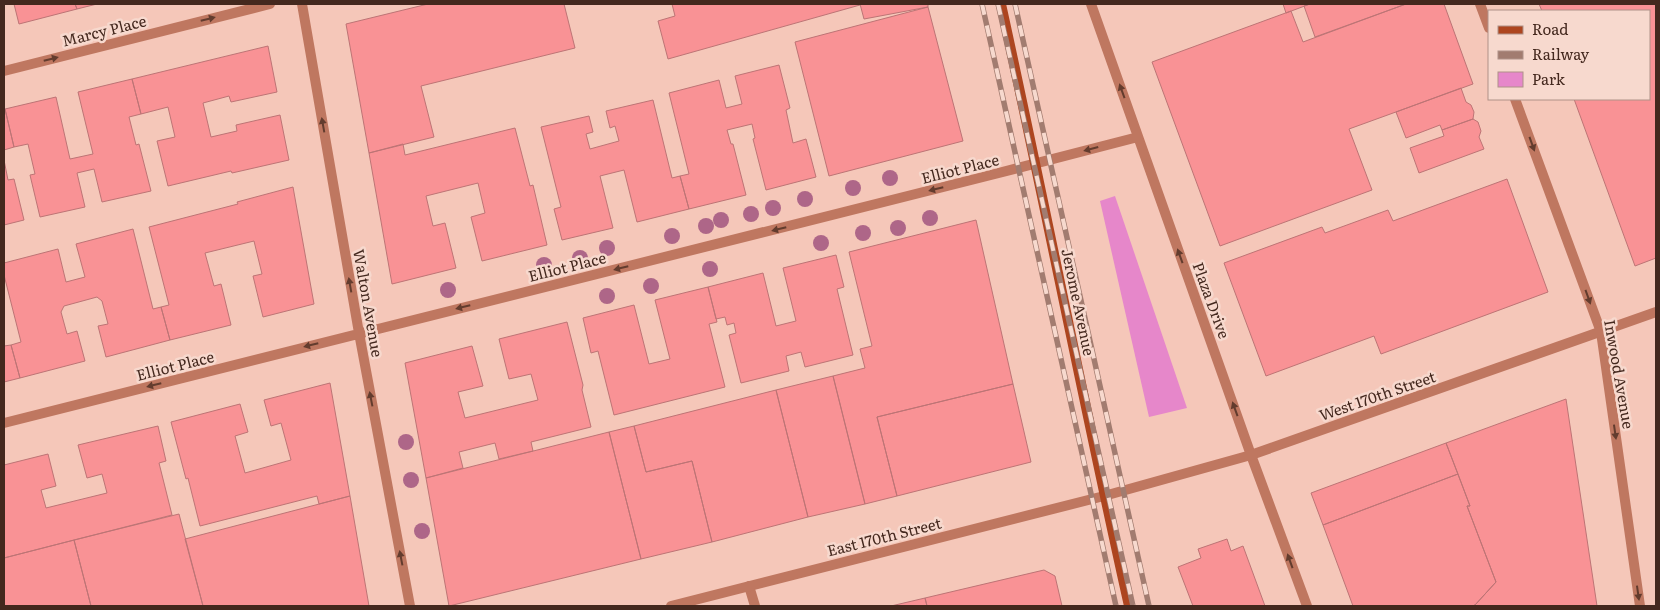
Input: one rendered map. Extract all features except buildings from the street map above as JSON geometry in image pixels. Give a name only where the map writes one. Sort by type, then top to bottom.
[{"type":"main road","name":"Jerome Avenue","points":[[1001,4],[1104,496],[1129,606]]},
{"type":"street","name":"Marcy Place","points":[[4,71],[270,4]]},
{"type":"street","name":"Walton Avenue","points":[[302,4],[359,334],[410,606]]},
{"type":"street","name":"Plaza Drive","points":[[1091,4],[1251,455],[1307,606]]},
{"type":"street","points":[[1480,4],[1488,25]]},
{"type":"street","name":"Inwood Avenue","points":[[1515,100],[1601,332],[1640,606]]},
{"type":"street","name":"Elliot Place","points":[[4,423],[1138,137]]},
{"type":"street","name":"West 170th Street","points":[[1104,496],[1251,455],[1656,312]]},
{"type":"street","name":"East 170th Street","points":[[671,606],[1104,496]]},
{"type":"street","points":[[749,586],[755,606]]},
{"type":"green space","points":[[1115,196],[1187,408],[1149,417],[1100,201]]},
{"type":"railway","points":[[982,4],[1116,606]]},
{"type":"railway","points":[[998,4],[1133,606]]},
{"type":"railway","points":[[1015,4],[1149,606]]}]
